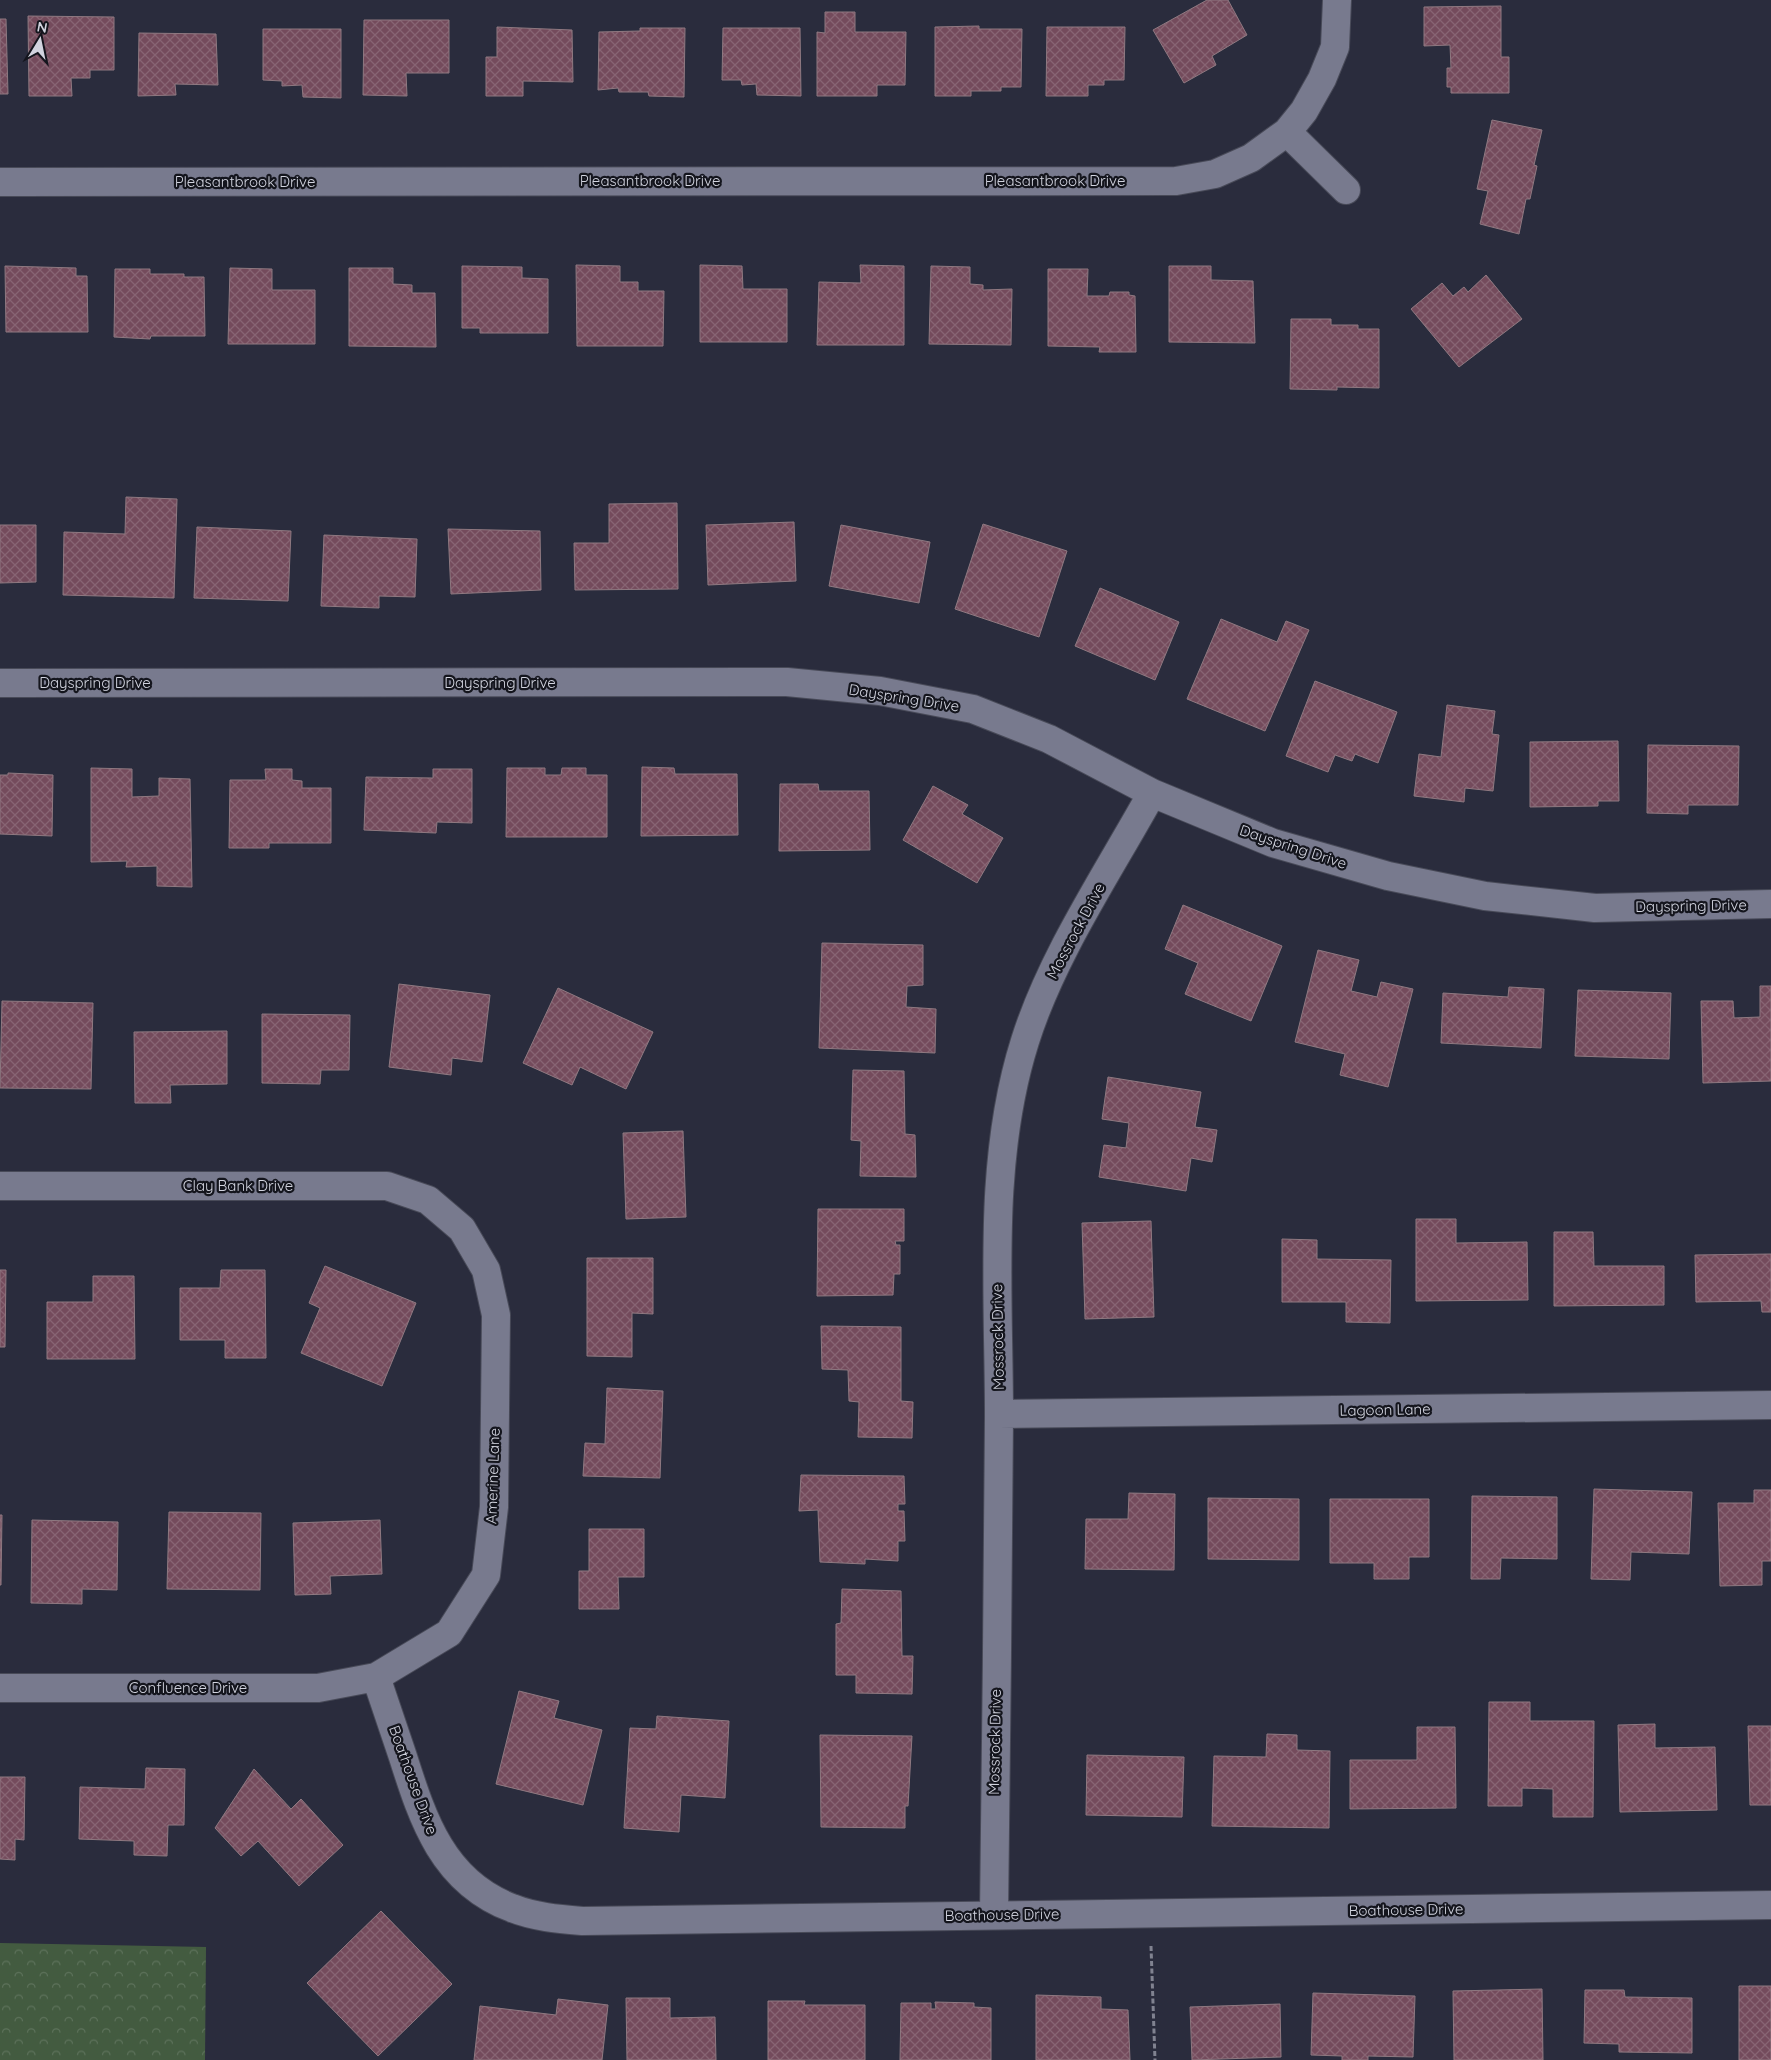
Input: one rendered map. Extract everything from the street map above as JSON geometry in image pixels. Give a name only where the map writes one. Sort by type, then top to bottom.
[{"type":"street","name":"Pleasantbrook Drive","points":[[0,182],[1176,181],[1215,174],[1251,158],[1287,132],[1304,111],[1322,79],[1335,47],[1337,0]]},
{"type":"street","points":[[1287,132],[1346,190]]},
{"type":"street","name":"Dayspring Drive","points":[[0,683],[787,682],[880,691],[973,709],[1050,739],[1152,793],[1273,843],[1388,876],[1485,896],[1595,908],[1771,904]]},
{"type":"street","name":"Mossrock Drive","points":[[994,1916],[999,1414],[997,1251],[1002,1151],[1014,1083],[1025,1040],[1049,982],[1077,927],[1152,793]]},
{"type":"street","name":"Clay Bank Drive","points":[[0,1186],[387,1186],[428,1200],[462,1229]]},
{"type":"street","name":"Amerine Lane","points":[[376,1678],[449,1633],[486,1575],[494,1507],[496,1315],[486,1270],[462,1229]]},
{"type":"street","name":"Lagoon Lane","points":[[999,1414],[1771,1406]]},
{"type":"street","name":"Confluence Drive","points":[[0,1688],[318,1688],[376,1678]]},
{"type":"street","name":"Boathouse Drive","points":[[376,1678],[431,1835],[452,1866],[478,1890],[511,1908],[546,1918],[583,1921],[1771,1905]]},
{"type":"path","points":[[1149,1914],[1155,2060]]},
{"type":"green space","points":[[0,1943],[206,1947],[205,2060],[0,2060]]},
{"type":"building","points":[[1207,0],[1228,0],[1247,35],[1212,56],[1216,65],[1184,83],[1153,30]]},
{"type":"building","points":[[1501,6],[1501,57],[1509,57],[1509,93],[1451,93],[1451,87],[1447,87],[1447,68],[1451,68],[1450,45],[1424,46],[1424,7]]},
{"type":"building","points":[[825,12],[855,12],[855,32],[906,32],[905,85],[877,85],[877,96],[817,96],[817,32],[825,33]]},
{"type":"building","points":[[28,16],[114,17],[114,70],[90,70],[90,78],[71,78],[72,96],[29,96]]},
{"type":"building","points":[[0,19],[6,19],[8,94],[0,94]]},
{"type":"building","points":[[364,20],[449,20],[449,73],[406,73],[407,96],[363,95]]},
{"type":"building","points":[[979,26],[979,29],[1022,29],[1021,87],[1001,87],[1001,91],[971,91],[971,96],[935,96],[935,27]]},
{"type":"building","points":[[497,27],[572,30],[573,82],[523,81],[523,96],[486,96],[486,57],[497,57]]},
{"type":"building","points":[[1047,27],[1125,27],[1124,80],[1104,80],[1104,85],[1088,85],[1088,96],[1046,96]]},
{"type":"building","points":[[640,28],[685,28],[684,97],[649,96],[648,92],[619,92],[618,88],[598,90],[599,32],[640,31]]},
{"type":"building","points":[[723,28],[800,28],[801,96],[757,95],[756,84],[742,85],[741,80],[722,80]]},
{"type":"building","points":[[263,29],[341,29],[341,98],[303,97],[302,85],[282,86],[282,81],[263,80]]},
{"type":"building","points":[[139,33],[216,34],[218,85],[175,84],[176,95],[138,96]]},
{"type":"building","points":[[1492,120],[1542,130],[1534,165],[1537,166],[1530,199],[1526,199],[1519,234],[1480,224],[1488,191],[1477,189]]},
{"type":"building","points":[[576,265],[620,266],[620,282],[638,282],[638,291],[664,291],[663,346],[577,346]]},
{"type":"building","points":[[700,265],[742,266],[743,289],[787,289],[787,342],[700,342]]},
{"type":"building","points":[[860,265],[904,266],[904,345],[817,345],[819,282],[861,283]]},
{"type":"building","points":[[5,266],[76,268],[76,276],[87,276],[88,332],[6,332]]},
{"type":"building","points":[[462,266],[522,267],[522,278],[548,279],[548,333],[480,333],[480,328],[462,328]]},
{"type":"building","points":[[931,266],[970,267],[970,284],[983,285],[983,290],[1012,289],[1011,345],[929,344]]},
{"type":"building","points":[[1169,266],[1211,266],[1211,280],[1253,281],[1255,343],[1169,342]]},
{"type":"building","points":[[230,268],[272,269],[272,290],[315,290],[315,344],[228,344]]},
{"type":"building","points":[[349,268],[393,268],[393,284],[412,285],[412,293],[435,293],[436,347],[349,346]]},
{"type":"building","points":[[115,269],[150,269],[150,274],[184,274],[184,277],[204,277],[205,336],[151,336],[150,339],[114,337]]},
{"type":"building","points":[[1048,269],[1088,269],[1087,296],[1109,296],[1110,292],[1129,292],[1129,295],[1135,296],[1136,352],[1099,352],[1100,347],[1048,346]]},
{"type":"building","points":[[1486,275],[1522,319],[1459,367],[1411,309],[1442,283],[1453,296],[1464,287],[1468,292]]},
{"type":"building","points":[[1291,319],[1331,319],[1331,325],[1358,325],[1358,329],[1379,329],[1379,388],[1337,387],[1337,390],[1290,389]]},
{"type":"building","points":[[126,497],[177,499],[174,598],[63,595],[64,532],[125,534]]},
{"type":"building","points":[[677,503],[678,589],[575,590],[574,543],[609,543],[609,504]]},
{"type":"building","points":[[794,522],[796,581],[708,585],[706,525]]},
{"type":"building","points":[[983,524],[1067,551],[1039,637],[955,609]]},
{"type":"building","points":[[0,525],[36,525],[36,582],[0,583]]},
{"type":"building","points":[[841,525],[930,542],[919,603],[829,586]]},
{"type":"building","points":[[197,527],[291,531],[288,601],[194,598]]},
{"type":"building","points":[[448,529],[540,531],[541,590],[451,594]]},
{"type":"building","points":[[324,535],[417,539],[415,597],[379,596],[379,608],[321,606]]},
{"type":"building","points":[[1100,588],[1179,622],[1155,680],[1075,646]]},
{"type":"building","points":[[1221,619],[1277,642],[1286,621],[1309,630],[1265,731],[1187,699]]},
{"type":"building","points":[[1315,681],[1397,712],[1378,763],[1355,754],[1352,761],[1335,755],[1328,772],[1286,756]]},
{"type":"building","points":[[1447,705],[1495,711],[1492,734],[1499,735],[1493,791],[1465,788],[1464,802],[1414,796],[1419,754],[1441,757]]},
{"type":"building","points":[[1618,741],[1619,801],[1598,801],[1598,806],[1530,807],[1530,742]]},
{"type":"building","points":[[1648,745],[1739,746],[1738,805],[1688,805],[1688,814],[1647,813]]},
{"type":"building","points":[[642,767],[674,768],[675,774],[737,774],[738,835],[641,836]]},
{"type":"building","points":[[91,768],[132,769],[132,797],[159,796],[159,778],[190,779],[192,887],[157,886],[157,866],[126,867],[127,861],[91,862]]},
{"type":"building","points":[[507,768],[545,768],[545,775],[561,775],[562,768],[586,768],[586,775],[607,775],[607,837],[506,837]]},
{"type":"building","points":[[265,769],[292,769],[292,780],[302,781],[302,788],[331,788],[331,843],[269,843],[269,848],[229,848],[230,780],[266,780]]},
{"type":"building","points":[[433,769],[472,769],[472,823],[437,822],[436,833],[364,830],[366,777],[433,778]]},
{"type":"building","points":[[8,773],[53,775],[52,836],[0,834],[0,775],[8,775]]},
{"type":"building","points":[[780,784],[818,784],[819,791],[869,791],[870,850],[779,851]]},
{"type":"building","points":[[933,786],[968,805],[962,814],[1003,838],[977,883],[903,840]]},
{"type":"building","points":[[1183,905],[1282,946],[1251,1021],[1185,994],[1198,963],[1165,949]]},
{"type":"building","points":[[822,943],[923,945],[923,985],[907,986],[906,1007],[936,1009],[935,1053],[819,1048]]},
{"type":"building","points":[[1318,950],[1359,960],[1351,991],[1377,997],[1381,982],[1413,989],[1388,1087],[1340,1075],[1345,1054],[1295,1042]]},
{"type":"building","points":[[399,984],[490,995],[482,1062],[452,1058],[451,1075],[389,1067]]},
{"type":"building","points":[[1760,986],[1771,986],[1771,1081],[1703,1083],[1701,1001],[1733,1001],[1734,1018],[1760,1017]]},
{"type":"building","points":[[1509,987],[1544,989],[1541,1048],[1441,1043],[1443,993],[1508,997]]},
{"type":"building","points":[[558,988],[653,1032],[626,1089],[580,1067],[572,1085],[523,1063]]},
{"type":"building","points":[[1578,990],[1671,993],[1669,1059],[1575,1056]]},
{"type":"building","points":[[2,1001],[93,1003],[91,1089],[0,1088]]},
{"type":"building","points":[[262,1014],[350,1015],[349,1070],[321,1070],[320,1084],[262,1083]]},
{"type":"building","points":[[227,1031],[227,1084],[170,1085],[171,1103],[135,1103],[134,1032]]},
{"type":"building","points":[[853,1070],[904,1071],[905,1134],[915,1135],[916,1177],[860,1176],[861,1141],[851,1140]]},
{"type":"building","points":[[1108,1077],[1201,1092],[1195,1127],[1217,1130],[1212,1162],[1191,1158],[1186,1191],[1099,1177],[1104,1145],[1126,1148],[1129,1123],[1102,1119]]},
{"type":"building","points":[[683,1131],[686,1217],[626,1219],[623,1133]]},
{"type":"building","points":[[818,1209],[904,1209],[904,1241],[895,1241],[896,1245],[900,1245],[900,1274],[894,1274],[893,1295],[817,1296]]},
{"type":"building","points":[[1416,1219],[1456,1219],[1456,1243],[1527,1242],[1528,1300],[1416,1301]]},
{"type":"building","points":[[1151,1221],[1154,1317],[1085,1319],[1082,1223]]},
{"type":"building","points":[[1554,1232],[1593,1232],[1594,1266],[1664,1266],[1664,1305],[1554,1306]]},
{"type":"building","points":[[1282,1239],[1317,1240],[1317,1259],[1391,1260],[1390,1323],[1346,1322],[1346,1302],[1282,1302]]},
{"type":"building","points":[[1771,1254],[1771,1312],[1762,1312],[1761,1301],[1696,1302],[1695,1255]]},
{"type":"building","points":[[587,1258],[653,1258],[653,1314],[632,1313],[632,1357],[587,1356]]},
{"type":"building","points":[[325,1266],[416,1303],[382,1386],[301,1353],[320,1308],[309,1303]]},
{"type":"building","points":[[0,1270],[6,1270],[5,1347],[0,1347]]},
{"type":"building","points":[[221,1270],[265,1270],[266,1358],[225,1358],[225,1340],[180,1340],[180,1288],[220,1288]]},
{"type":"building","points":[[93,1276],[134,1276],[135,1359],[47,1359],[47,1302],[93,1302]]},
{"type":"building","points":[[821,1326],[901,1327],[901,1401],[913,1402],[912,1438],[858,1437],[859,1402],[849,1401],[848,1370],[822,1369]]},
{"type":"building","points":[[607,1388],[663,1391],[660,1478],[583,1476],[585,1443],[605,1444]]},
{"type":"building","points":[[801,1475],[904,1476],[905,1504],[898,1504],[898,1511],[904,1511],[905,1541],[898,1541],[898,1561],[865,1559],[865,1564],[820,1562],[818,1510],[799,1511]]},
{"type":"building","points":[[1594,1489],[1692,1492],[1689,1554],[1631,1552],[1630,1580],[1591,1579]]},
{"type":"building","points":[[1754,1490],[1771,1490],[1771,1561],[1762,1561],[1762,1585],[1720,1586],[1718,1503],[1754,1503]]},
{"type":"building","points":[[1129,1493],[1175,1494],[1174,1570],[1085,1569],[1086,1519],[1128,1519]]},
{"type":"building","points":[[1472,1496],[1557,1497],[1557,1559],[1501,1558],[1500,1579],[1471,1579]]},
{"type":"building","points":[[1208,1498],[1299,1499],[1299,1560],[1208,1559]]},
{"type":"building","points":[[1330,1499],[1429,1499],[1429,1557],[1409,1557],[1409,1579],[1374,1579],[1374,1563],[1330,1563]]},
{"type":"building","points":[[169,1512],[261,1513],[260,1590],[167,1589]]},
{"type":"building","points":[[0,1515],[2,1515],[1,1585],[0,1585]]},
{"type":"building","points":[[32,1520],[118,1522],[117,1590],[82,1589],[82,1604],[31,1603]]},
{"type":"building","points":[[380,1520],[382,1574],[330,1576],[331,1594],[295,1595],[293,1523]]},
{"type":"building","points":[[589,1529],[644,1529],[644,1577],[618,1577],[619,1609],[579,1609],[579,1571],[589,1571]]},
{"type":"building","points":[[842,1589],[901,1591],[902,1656],[913,1656],[912,1694],[856,1693],[856,1675],[836,1675],[836,1624],[841,1623]]},
{"type":"building","points":[[519,1691],[559,1701],[554,1718],[602,1730],[583,1805],[496,1784]]},
{"type":"building","points":[[1489,1702],[1530,1702],[1530,1721],[1594,1721],[1593,1817],[1553,1817],[1553,1789],[1522,1788],[1522,1806],[1488,1806]]},
{"type":"building","points":[[657,1716],[729,1721],[725,1798],[681,1795],[679,1832],[624,1828],[630,1728],[656,1729]]},
{"type":"building","points":[[1655,1724],[1655,1748],[1715,1747],[1717,1810],[1620,1812],[1618,1725]]},
{"type":"building","points":[[1748,1726],[1771,1726],[1771,1805],[1750,1805]]},
{"type":"building","points":[[1417,1727],[1455,1727],[1456,1808],[1350,1809],[1350,1760],[1417,1760]]},
{"type":"building","points":[[1267,1734],[1297,1735],[1297,1750],[1330,1751],[1329,1828],[1212,1826],[1214,1756],[1266,1757]]},
{"type":"building","points":[[820,1735],[912,1736],[908,1806],[905,1806],[905,1828],[821,1827]]},
{"type":"building","points":[[1087,1755],[1184,1757],[1182,1817],[1086,1815]]},
{"type":"building","points":[[146,1768],[185,1769],[184,1825],[168,1825],[167,1856],[134,1855],[134,1841],[79,1839],[80,1787],[145,1789]]},
{"type":"building","points":[[254,1769],[291,1809],[301,1799],[343,1845],[299,1886],[258,1841],[241,1856],[215,1828]]},
{"type":"building","points":[[0,1777],[25,1777],[24,1840],[15,1839],[15,1860],[0,1859]]},
{"type":"building","points":[[381,1911],[452,1984],[378,2056],[307,1983]]},
{"type":"building","points":[[1739,1986],[1771,1986],[1771,2060],[1739,2060]]},
{"type":"building","points":[[1542,1989],[1543,2060],[1454,2060],[1453,1991]]},
{"type":"building","points":[[1585,1990],[1624,1990],[1625,1997],[1692,1998],[1692,2053],[1619,2052],[1619,2044],[1584,2043]]},
{"type":"building","points":[[1313,1993],[1415,1996],[1413,2057],[1368,2056],[1368,2060],[1342,2060],[1342,2056],[1311,2055]]},
{"type":"building","points":[[1036,1995],[1101,1997],[1101,2009],[1128,2010],[1130,2060],[1036,2060]]},
{"type":"building","points":[[626,1998],[670,1998],[670,2018],[715,2017],[716,2060],[627,2060]]},
{"type":"building","points":[[558,1999],[608,2005],[602,2060],[474,2060],[480,2006],[556,2015]]},
{"type":"building","points":[[768,2001],[805,2001],[804,2005],[865,2005],[865,2060],[768,2060]]},
{"type":"building","points":[[935,2002],[974,2003],[974,2007],[991,2008],[991,2060],[900,2060],[901,2003],[931,2003],[931,2009],[936,2009]]},
{"type":"building","points":[[1280,2004],[1281,2057],[1192,2060],[1190,2007]]}]
